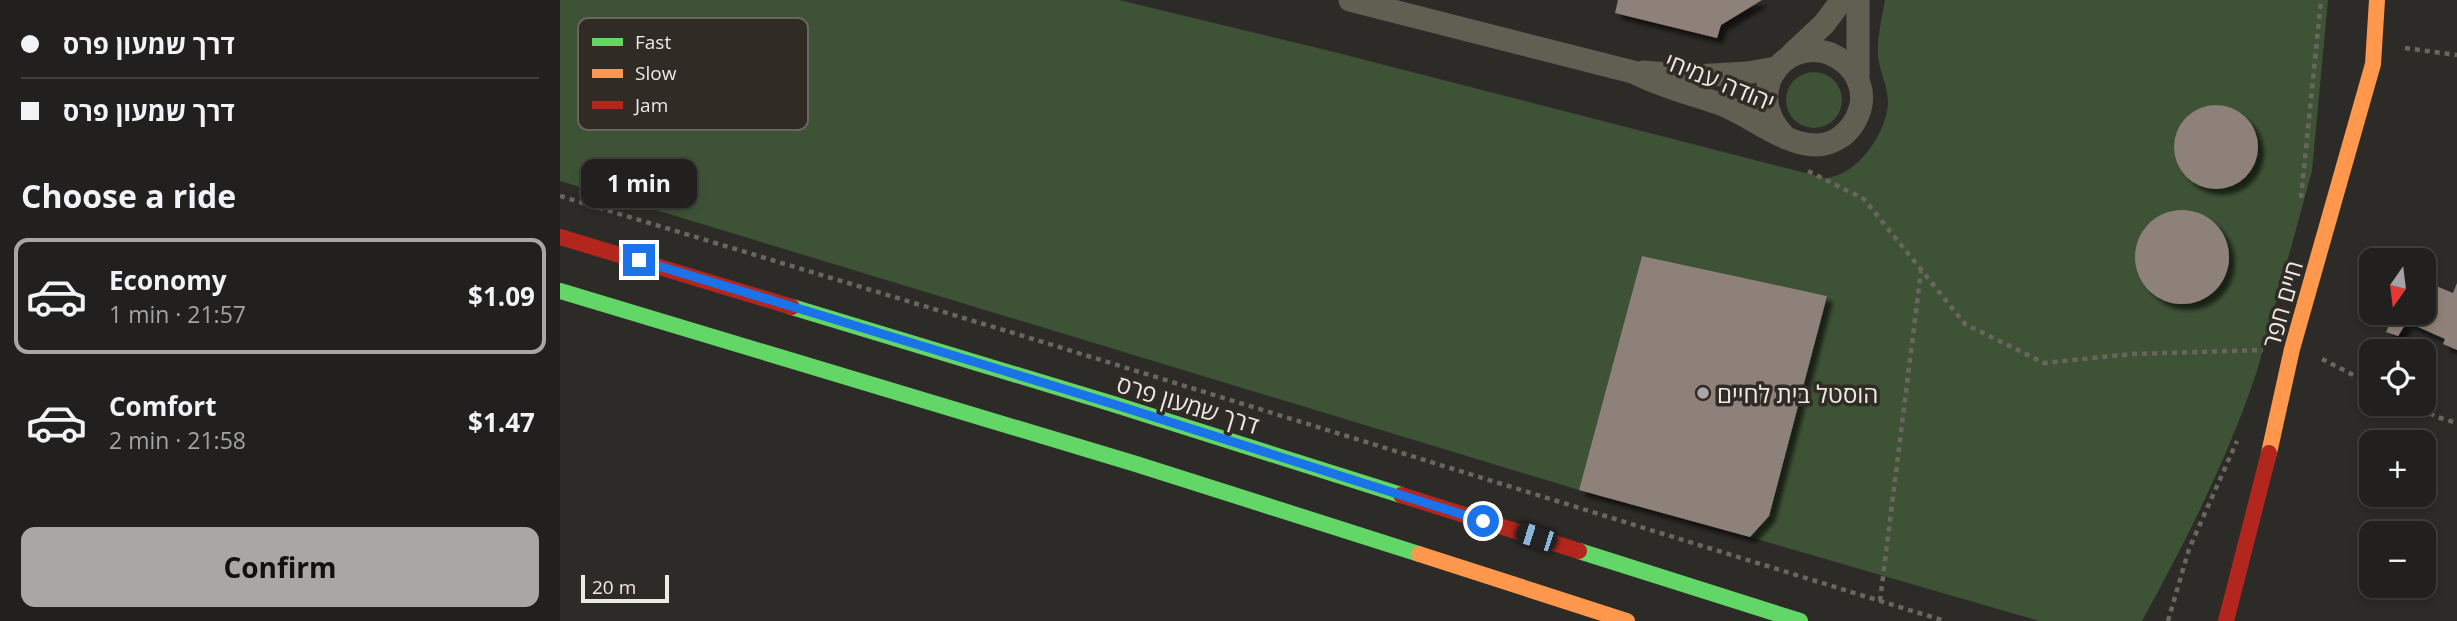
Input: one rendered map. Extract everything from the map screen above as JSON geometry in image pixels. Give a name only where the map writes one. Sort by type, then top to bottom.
[{"type":"street","name":"יהודה עמיחי","points":[[1350,0],[1633,72],[1657,85],[1739,112],[1794,141]]},
{"type":"street","points":[[1842,0],[1824,24],[1782,63],[1769,82],[1765,97],[1775,127],[1794,141],[1818,146],[1833,142],[1847,133],[1857,120],[1861,104],[1858,77],[1858,0]]},
{"type":"street","name":"חיים חפר","points":[[2225,621],[2262,483],[2292,349],[2373,64],[2377,0]]},
{"type":"street","points":[[1782,63],[1802,52],[1817,51],[1832,54],[1845,62],[1858,77]]},
{"type":"street","name":"יהודה עמיחי","points":[[1633,72],[1659,71],[1695,76],[1747,73],[1782,63]]},
{"type":"street","name":"דרך שמעון פרס","points":[[560,237],[1113,404],[1800,621]]},
{"type":"street","points":[[560,291],[1136,464],[1627,621]]},
{"type":"path","points":[[2300,203],[2321,0]]},
{"type":"path","points":[[2397,47],[2457,55]]},
{"type":"path","points":[[1794,141],[1797,166],[1864,199],[1965,324],[2044,363],[2133,354],[2292,349],[2322,359],[2359,378]]},
{"type":"path","points":[[560,196],[1945,621]]},
{"type":"path","points":[[1880,601],[1921,270]]},
{"type":"path","points":[[2436,416],[2457,423]]},
{"type":"path","points":[[2168,621],[2189,549],[2239,437]]},
{"type":"green space","points":[[560,0],[1119,0],[1326,50],[1825,178],[1837,176],[1859,161],[1882,127],[1888,103],[1878,48],[1885,0],[2328,0],[2312,171],[2257,371],[2233,436],[2205,499],[2142,621],[2039,621],[1750,537],[1769,516],[1827,296],[1642,256],[1579,490],[560,181]]},
{"type":"green space","points":[[1814,72],[1825,74],[1834,80],[1840,89],[1840,111],[1834,120],[1825,126],[1814,128],[1803,126],[1794,120],[1788,111],[1786,100],[1788,89],[1794,80],[1803,74]]},
{"type":"building","points":[[1618,0],[1762,0],[1721,25],[1717,38],[1615,13]]},
{"type":"building","points":[[2216,105],[2239,112],[2251,124],[2258,147],[2251,170],[2239,182],[2216,189],[2193,182],[2181,170],[2174,147],[2181,124],[2193,112]]},
{"type":"building","points":[[2182,210],[2200,213],[2215,224],[2226,239],[2229,257],[2226,275],[2215,290],[2200,301],[2182,304],[2164,301],[2149,290],[2138,275],[2135,257],[2138,239],[2149,224],[2164,213]]},
{"type":"building","name":"הוסטל בית לחיים","points":[[1642,256],[1827,296],[1769,516],[1750,537],[1579,490]]},
{"type":"building","points":[[2457,283],[2457,350],[2443,344],[2445,339],[2416,326],[2436,326],[2436,286],[2453,293]]},
{"type":"building","points":[[2389,326],[2404,326],[2398,336],[2386,332]]},
{"type":"traffic: fast","points":[[560,291],[1136,464],[1419,554]]},
{"type":"traffic: fast","points":[[792,307],[1401,495]]},
{"type":"traffic: fast","points":[[1579,551],[1800,621]]},
{"type":"traffic: slow","points":[[2269,453],[2292,349],[2373,64],[2377,0]]},
{"type":"traffic: slow","points":[[1419,554],[1627,621]]},
{"type":"traffic: jam","points":[[560,237],[792,307]]},
{"type":"traffic: jam","points":[[2226,621],[2269,453]]},
{"type":"traffic: jam","points":[[1401,495],[1579,551]]},
{"type":"place","name":"הוסטל בית לחיים","points":[[1703,393]]},
{"type":"route","points":[[639,260],[1113,404],[1483,521]]}]
